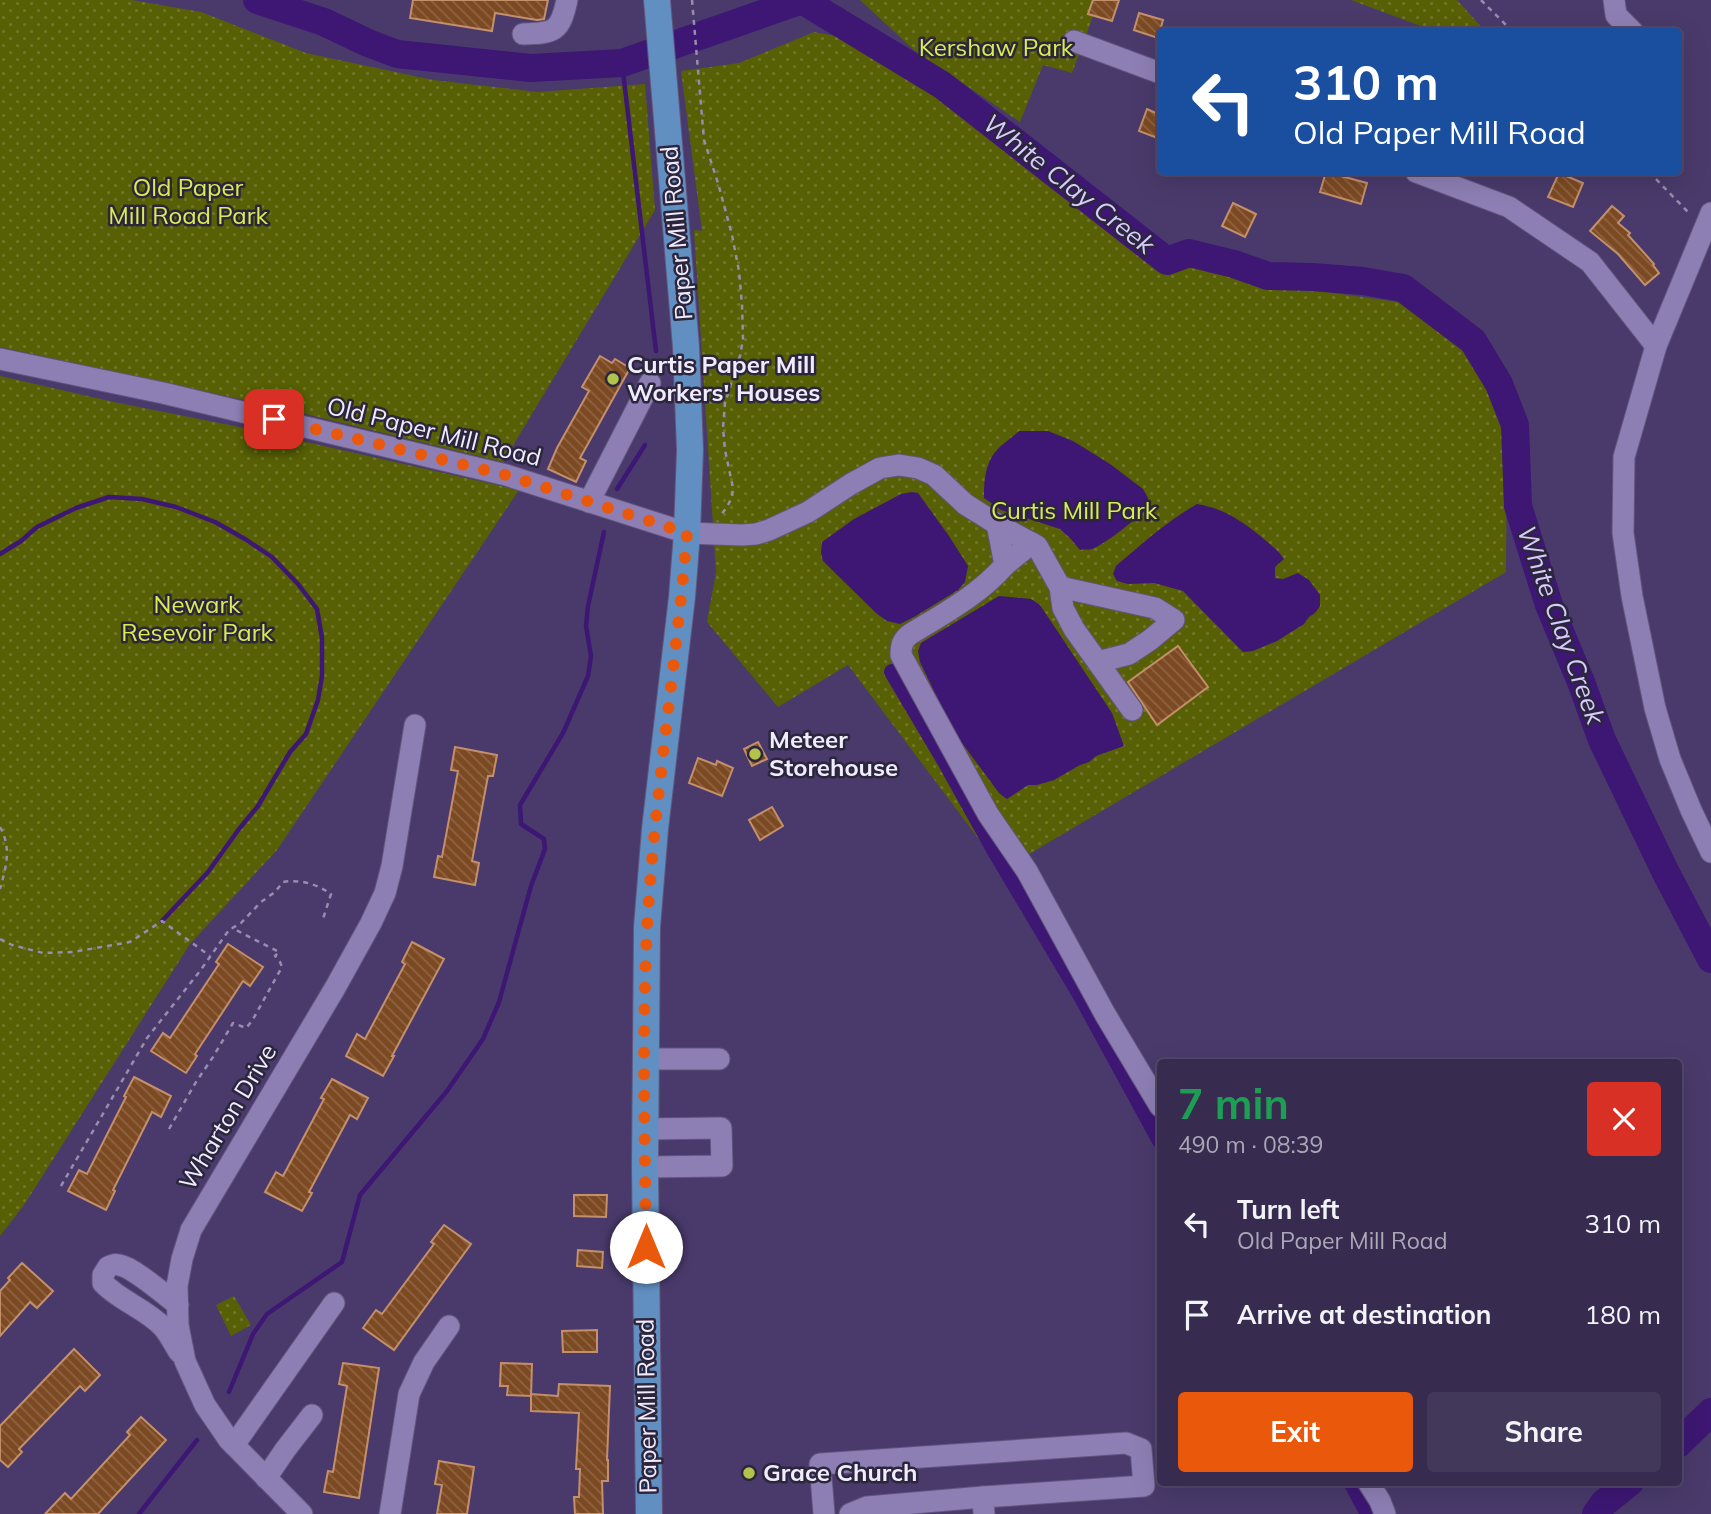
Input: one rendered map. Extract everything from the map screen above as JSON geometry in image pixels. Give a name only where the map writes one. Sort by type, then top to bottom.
[{"type":"main road","name":"Paper Mill Road","points":[[649,1514],[645,1167],[647,927],[682,597],[690,450],[688,380],[657,0]]},
{"type":"street","points":[[523,34],[553,30],[564,15],[567,0]]},
{"type":"street","points":[[1614,0],[1616,15],[1629,28]]},
{"type":"street","points":[[1074,41],[1157,73]]},
{"type":"street","points":[[1424,175],[1508,207],[1590,262],[1656,346]]},
{"type":"street","points":[[1707,222],[1656,346],[1624,457],[1623,533],[1632,596],[1654,708],[1670,759],[1711,852]]},
{"type":"street","name":"Old Paper Mill Road","points":[[0,359],[163,393],[489,470],[687,533],[742,535],[769,530],[808,512],[880,468],[899,465],[918,468],[934,475],[965,503],[998,524]]},
{"type":"street","points":[[589,502],[650,383]]},
{"type":"street","points":[[998,524],[1037,546],[1060,587],[1063,608],[1074,629],[1132,710]]},
{"type":"street","points":[[998,524],[1005,565]]},
{"type":"street","points":[[1032,543],[973,595],[904,639],[901,655],[988,814],[1027,871],[1105,1014],[1157,1102]]},
{"type":"street","points":[[1060,587],[1154,608],[1174,620],[1129,654],[1098,662]]},
{"type":"street","name":"Wharton Drive","points":[[302,1514],[234,1445],[205,1405],[185,1361],[178,1325],[177,1286],[191,1230],[335,988],[372,923],[385,893],[392,866],[415,725]]},
{"type":"street","points":[[645,1059],[719,1059]]},
{"type":"street","points":[[645,1129],[721,1128],[722,1166],[645,1167]]},
{"type":"street","points":[[178,1305],[123,1265],[108,1267],[103,1275],[103,1283],[108,1289],[163,1327],[185,1361]]},
{"type":"street","points":[[234,1445],[334,1303]]},
{"type":"street","points":[[390,1514],[409,1394],[424,1362],[449,1326]]},
{"type":"street","points":[[266,1478],[312,1415]]},
{"type":"street","points":[[824,1514],[820,1464],[1126,1443],[1141,1449],[1144,1486],[984,1505],[867,1507],[849,1514]]},
{"type":"street","points":[[1371,1486],[1385,1514]]},
{"type":"path","points":[[692,0],[707,153],[732,235],[742,305],[743,339],[725,403],[723,428],[733,488],[732,497],[715,521]]},
{"type":"path","points":[[1481,0],[1509,28]]},
{"type":"path","points":[[1652,175],[1689,212],[1707,222]]},
{"type":"path","points":[[0,827],[7,844],[8,858],[0,889]]},
{"type":"path","points":[[61,1186],[147,1038],[222,938],[283,882],[320,886],[331,894],[324,919]]},
{"type":"path","points":[[0,939],[43,953],[73,953],[130,943],[162,921],[210,956]]},
{"type":"path","points":[[169,1129],[233,1023],[246,1028],[282,967],[275,956],[279,952],[232,928]]},
{"type":"green space","name":"Old Paper Mill Road Park","points":[[0,0],[132,0],[201,12],[306,53],[433,80],[538,92],[645,84],[655,210],[503,462],[281,408],[0,347]]},
{"type":"green space","name":"Kershaw Park","points":[[860,0],[1099,0],[1072,73],[1043,65],[1020,122],[914,50]]},
{"type":"green space","points":[[1351,0],[1457,0],[1482,28],[1426,28]]},
{"type":"green space","name":"Curtis Mill Park","points":[[814,32],[884,45],[1105,216],[1207,272],[1261,283],[1405,303],[1467,346],[1507,428],[1506,572],[1002,870],[848,665],[778,707],[707,622],[716,572],[694,230],[702,231],[681,71],[739,63]]},
{"type":"green space","name":"Newark Resevoir Park","points":[[0,376],[519,490],[277,850],[190,944],[24,1205],[0,1236]]},
{"type":"green space","points":[[234,1296],[251,1325],[231,1336],[216,1305]]},
{"type":"shaded area","points":[[1019,431],[1048,431],[1073,441],[1143,489],[1148,498],[1147,508],[1104,542],[1092,549],[1080,550],[1060,529],[1001,510],[984,498],[986,472],[997,450]]},
{"type":"shaded area","points":[[918,493],[968,566],[965,582],[958,590],[900,624],[887,621],[876,613],[823,561],[822,542],[854,519],[901,494]]},
{"type":"shaded area","points":[[1197,504],[1234,517],[1275,549],[1284,559],[1275,567],[1275,578],[1283,579],[1298,573],[1309,580],[1320,595],[1320,606],[1304,624],[1277,641],[1253,651],[1243,652],[1183,591],[1154,583],[1128,584],[1117,581],[1113,574],[1116,566],[1165,525]]},
{"type":"shaded area","points":[[999,596],[1031,599],[1040,605],[1112,713],[1124,746],[1096,756],[1054,780],[1028,785],[1007,799],[999,793],[962,743],[920,662],[918,651],[921,643]]},
{"type":"building","points":[[413,0],[548,0],[544,19],[495,13],[492,31],[410,18]]},
{"type":"building","points":[[1093,0],[1119,0],[1112,21],[1088,14]]},
{"type":"building","points":[[1139,13],[1163,20],[1161,28],[1157,28],[1157,38],[1134,30]]},
{"type":"building","points":[[1147,109],[1157,114],[1157,138],[1139,131]]},
{"type":"building","points":[[1325,175],[1337,175],[1367,183],[1361,204],[1320,192]]},
{"type":"building","points":[[1558,175],[1583,183],[1573,207],[1548,197]]},
{"type":"building","points":[[1233,203],[1256,214],[1245,237],[1222,226]]},
{"type":"building","points":[[1612,206],[1624,216],[1618,223],[1630,233],[1628,235],[1659,273],[1645,285],[1618,254],[1590,231]]},
{"type":"building","points":[[600,356],[612,363],[615,359],[630,368],[580,458],[586,461],[576,482],[548,469],[589,391],[582,387]]},
{"type":"building","points":[[1178,646],[1208,687],[1157,725],[1128,682]]},
{"type":"building","name":"Meteer Storehouse","points":[[758,742],[767,759],[752,766],[744,749]]},
{"type":"building","points":[[455,747],[497,755],[493,776],[488,776],[472,861],[479,863],[475,885],[434,877],[438,856],[442,857],[458,771],[451,770]]},
{"type":"building","points":[[698,758],[716,765],[717,761],[733,768],[722,796],[689,783]]},
{"type":"building","points":[[772,807],[783,826],[760,840],[749,820]]},
{"type":"building","points":[[412,942],[444,959],[383,1076],[346,1056],[357,1034],[365,1039],[405,964],[402,962]]},
{"type":"building","points":[[228,944],[263,967],[250,986],[243,981],[195,1054],[197,1056],[186,1073],[151,1051],[163,1033],[170,1038],[219,964],[216,962]]},
{"type":"building","points":[[134,1077],[171,1096],[161,1117],[152,1112],[113,1190],[115,1191],[106,1210],[68,1191],[79,1170],[87,1174]]},
{"type":"building","points":[[332,1079],[368,1098],[357,1119],[350,1115],[309,1192],[312,1193],[302,1211],[265,1192],[276,1172],[283,1176]]},
{"type":"building","points":[[574,1195],[607,1195],[606,1217],[574,1216]]},
{"type":"building","points":[[444,1225],[471,1244],[394,1350],[363,1328],[376,1310],[382,1314],[434,1244],[431,1242]]},
{"type":"building","points":[[578,1250],[603,1252],[602,1268],[577,1266]]},
{"type":"building","points":[[22,1263],[53,1291],[37,1308],[30,1302],[0,1336],[0,1291]]},
{"type":"building","points":[[597,1330],[597,1352],[563,1352],[562,1331]]},
{"type":"building","points":[[74,1349],[100,1375],[85,1391],[80,1386],[19,1449],[22,1452],[8,1467],[0,1460],[0,1426]]},
{"type":"building","points":[[343,1363],[379,1368],[359,1498],[324,1492],[328,1471],[333,1472],[347,1386],[339,1384]]},
{"type":"building","points":[[501,1363],[532,1364],[531,1396],[507,1395],[508,1386],[500,1386]]},
{"type":"building","points":[[559,1384],[610,1386],[608,1481],[602,1481],[603,1514],[575,1514],[574,1497],[579,1497],[580,1469],[576,1469],[579,1413],[531,1411],[531,1394],[558,1396]]},
{"type":"building","points":[[141,1417],[166,1440],[98,1514],[45,1514],[65,1493],[71,1499],[130,1435],[127,1432]]},
{"type":"building","points":[[439,1461],[474,1467],[467,1514],[437,1514],[442,1485],[435,1484]]},
{"type":"waterway","name":"White Clay Creek","points":[[257,0],[324,22],[397,54],[531,68],[622,63],[802,0]]},
{"type":"waterway","name":"White Clay Creek","points":[[802,0],[942,85],[1167,261],[1189,253],[1268,276],[1363,281],[1403,288],[1473,341],[1499,384],[1515,425],[1518,506],[1549,605],[1602,740],[1711,959]]},
{"type":"waterway","points":[[622,63],[656,351]]},
{"type":"waterway","points":[[617,489],[645,445]]},
{"type":"waterway","points":[[0,554],[37,527],[76,508],[109,497],[142,499],[176,507],[215,522],[245,539],[272,557],[317,609],[322,638],[322,676],[318,700],[306,734],[290,752],[258,806],[208,872],[162,921]]},
{"type":"waterway","points":[[229,1392],[253,1334],[267,1314],[342,1262],[360,1195],[447,1091],[483,1039],[499,1002],[531,886],[545,849],[544,839],[521,824],[520,805],[563,733],[588,676],[591,656],[586,626],[588,606],[604,532]]},
{"type":"waterway","points":[[892,672],[1081,996],[1157,1135]]},
{"type":"waterway","name":"White Clay Creek","points":[[1682,1440],[1711,1412]]},
{"type":"waterway","points":[[139,1514],[197,1440]]},
{"type":"waterway","points":[[1353,1486],[1368,1514]]},
{"type":"waterway","name":"White Clay Creek","points":[[1596,1514],[1604,1503],[1625,1486]]},
{"type":"place","name":"Curtis Paper Mill Workers' Houses","points":[[613,379]]},
{"type":"place","name":"Meteer Storehouse","points":[[755,754]]},
{"type":"place","name":"Grace Church","points":[[749,1473]]},
{"type":"route","points":[[274,419],[506,475],[687,533],[648,911],[645,1031],[646,1247]]}]
